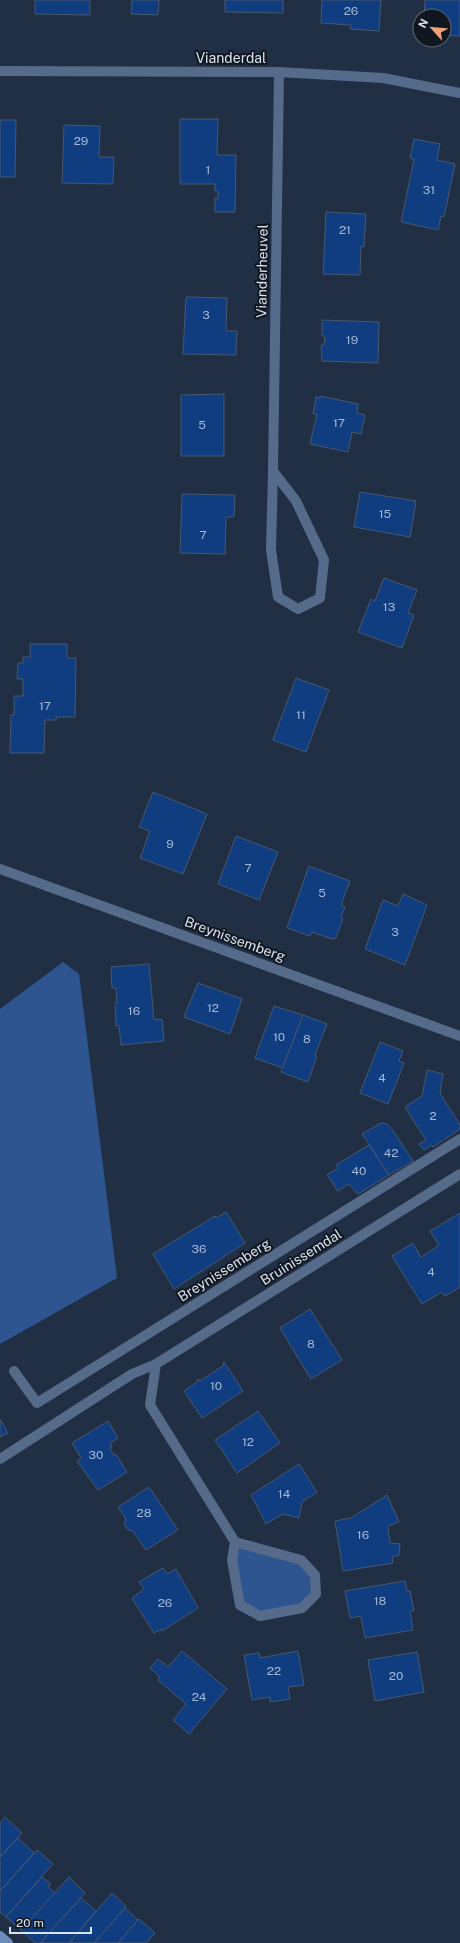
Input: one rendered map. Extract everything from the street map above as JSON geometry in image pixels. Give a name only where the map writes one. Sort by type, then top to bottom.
[{"type":"street","name":"Vianderdal","points":[[0,71],[279,72],[383,78],[460,93]]},
{"type":"street","name":"Vianderheuvel","points":[[273,471],[296,501],[324,560],[320,598],[298,609],[278,598],[272,550],[273,471],[279,72]]},
{"type":"street","name":"Breynissemberg","points":[[0,869],[460,1036]]},
{"type":"street","name":"Breynissemberg","points":[[14,1371],[37,1403],[460,1139]]},
{"type":"street","name":"Bruinissemdal","points":[[0,1459],[132,1374],[156,1364],[460,1174]]},
{"type":"street","points":[[156,1364],[150,1405],[235,1542],[232,1560],[240,1605],[260,1616],[302,1608],[316,1594],[315,1575],[301,1560],[235,1542]]},
{"type":"street","points":[[0,1936],[8,1943]]},
{"type":"shaded area","points":[[63,962],[79,974],[117,1278],[0,1344],[0,1009]]},
{"type":"shaded area","points":[[235,1542],[301,1560],[315,1575],[316,1594],[302,1608],[260,1616],[240,1605]]},
{"type":"building","points":[[35,0],[90,0],[90,15],[35,14]]},
{"type":"building","points":[[132,0],[159,0],[158,15],[131,14]]},
{"type":"building","points":[[225,0],[283,0],[283,13],[225,12]]},
{"type":"building","points":[[322,0],[381,0],[379,31],[350,29],[351,25],[321,23]]},
{"type":"building","points":[[425,0],[460,0],[460,36],[452,36],[452,8],[424,8]]},
{"type":"building","points":[[180,119],[218,119],[217,155],[236,155],[235,212],[215,212],[215,198],[218,199],[218,192],[215,191],[215,184],[180,184]]},
{"type":"building","points":[[0,120],[16,120],[15,177],[0,177]]},
{"type":"building","points":[[64,125],[100,126],[99,157],[114,157],[113,184],[62,183]]},
{"type":"building","points":[[414,139],[440,144],[437,160],[455,164],[444,217],[441,216],[438,230],[401,222],[414,159],[410,158]]},
{"type":"building","points":[[326,212],[366,214],[364,247],[361,246],[360,275],[323,274]]},
{"type":"building","points":[[186,297],[227,298],[226,331],[237,331],[236,355],[183,354]]},
{"type":"building","points":[[322,320],[379,322],[378,363],[322,361],[321,345],[324,345],[325,336],[322,336]]},
{"type":"building","points":[[224,394],[224,456],[181,456],[181,395]]},
{"type":"building","points":[[320,396],[358,404],[357,413],[365,415],[361,434],[352,432],[348,452],[310,444],[317,414],[313,414],[316,397],[320,398]]},
{"type":"building","points":[[360,492],[416,501],[410,537],[354,527]]},
{"type":"building","points":[[182,494],[235,495],[234,517],[226,517],[225,554],[180,553]]},
{"type":"building","points":[[384,578],[417,590],[408,613],[414,615],[402,648],[358,632],[371,599],[375,601]]},
{"type":"building","points":[[30,644],[67,644],[67,658],[76,658],[75,717],[56,717],[56,720],[45,720],[44,753],[10,753],[11,715],[14,715],[14,696],[23,696],[23,679],[17,679],[18,663],[23,663],[23,657],[30,657]]},
{"type":"building","points":[[296,678],[329,690],[306,752],[273,740]]},
{"type":"building","points":[[153,792],[207,814],[183,874],[140,858],[150,831],[139,827]]},
{"type":"building","points":[[236,836],[278,852],[259,900],[218,884]]},
{"type":"building","points":[[309,866],[350,881],[341,905],[345,907],[341,918],[343,919],[336,938],[332,939],[312,932],[310,936],[287,928]]},
{"type":"building","points":[[403,894],[427,905],[405,965],[365,949],[383,900],[398,906]]},
{"type":"building","points":[[149,964],[154,1020],[162,1019],[164,1041],[121,1045],[119,1026],[116,1026],[116,988],[112,988],[111,967]]},
{"type":"building","points":[[198,983],[242,999],[230,1034],[184,1017]]},
{"type":"building","points":[[274,1006],[303,1015],[283,1068],[255,1058]]},
{"type":"building","points":[[303,1015],[327,1024],[315,1055],[317,1056],[308,1082],[281,1072]]},
{"type":"building","points":[[380,1042],[403,1051],[399,1061],[404,1063],[388,1104],[360,1093]]},
{"type":"building","points":[[427,1070],[443,1074],[440,1093],[460,1125],[460,1129],[433,1147],[432,1145],[424,1150],[419,1144],[426,1140],[405,1107],[422,1096]]},
{"type":"building","points":[[381,1123],[387,1124],[392,1129],[413,1161],[389,1175],[362,1134]]},
{"type":"building","points":[[369,1145],[389,1175],[358,1194],[349,1184],[338,1191],[327,1175],[338,1168],[336,1165]]},
{"type":"building","points":[[226,1212],[245,1243],[174,1289],[153,1254],[215,1216],[216,1218]]},
{"type":"building","points":[[460,1213],[460,1287],[445,1296],[442,1292],[422,1304],[392,1256],[413,1243],[421,1257],[439,1245],[430,1231]]},
{"type":"building","points":[[310,1309],[342,1360],[311,1379],[280,1328]]},
{"type":"building","points":[[224,1362],[243,1391],[202,1418],[184,1391],[198,1381],[197,1379],[200,1381],[224,1365]]},
{"type":"building","points":[[258,1411],[280,1443],[237,1473],[215,1440]]},
{"type":"building","points":[[0,1419],[8,1433],[0,1437]]},
{"type":"building","points":[[108,1421],[118,1438],[110,1443],[112,1447],[110,1448],[114,1456],[116,1454],[127,1472],[98,1490],[77,1461],[81,1458],[72,1443]]},
{"type":"building","points":[[299,1464],[317,1492],[302,1502],[299,1518],[283,1514],[266,1524],[251,1495]]},
{"type":"building","points":[[149,1487],[178,1530],[146,1550],[133,1531],[128,1530],[124,1523],[126,1519],[118,1507]]},
{"type":"building","points":[[387,1495],[399,1522],[388,1526],[390,1543],[400,1544],[399,1555],[392,1557],[393,1563],[343,1571],[335,1521],[351,1518]]},
{"type":"building","points":[[163,1568],[167,1574],[176,1569],[198,1608],[162,1631],[161,1629],[154,1633],[132,1598],[144,1589],[139,1582]]},
{"type":"building","points":[[405,1581],[407,1591],[410,1591],[414,1611],[410,1611],[413,1630],[365,1638],[361,1616],[350,1618],[345,1591]]},
{"type":"building","points":[[182,1651],[227,1689],[189,1734],[173,1720],[186,1704],[158,1680],[160,1677],[150,1668],[158,1659],[168,1667]]},
{"type":"building","points":[[298,1651],[304,1685],[288,1687],[290,1699],[270,1702],[270,1697],[252,1700],[244,1655],[259,1653],[260,1658]]},
{"type":"building","points":[[417,1652],[424,1692],[375,1701],[368,1660]]},
{"type":"building","points":[[5,1817],[22,1833],[0,1857],[0,1823]]},
{"type":"building","points":[[18,1838],[34,1853],[0,1891],[0,1857]]},
{"type":"building","points":[[37,1850],[53,1864],[6,1917],[0,1912],[0,1891]]},
{"type":"building","points":[[42,1877],[51,1884],[48,1887],[55,1893],[21,1930],[6,1917]]},
{"type":"building","points":[[69,1877],[85,1893],[40,1943],[35,1943],[21,1930]]},
{"type":"building","points":[[112,1893],[126,1906],[125,1908],[94,1943],[69,1943]]},
{"type":"building","points":[[81,1898],[96,1911],[69,1943],[40,1943]]},
{"type":"building","points":[[125,1908],[138,1920],[118,1943],[94,1943]]},
{"type":"building","points":[[139,1919],[155,1933],[146,1943],[118,1943]]}]
